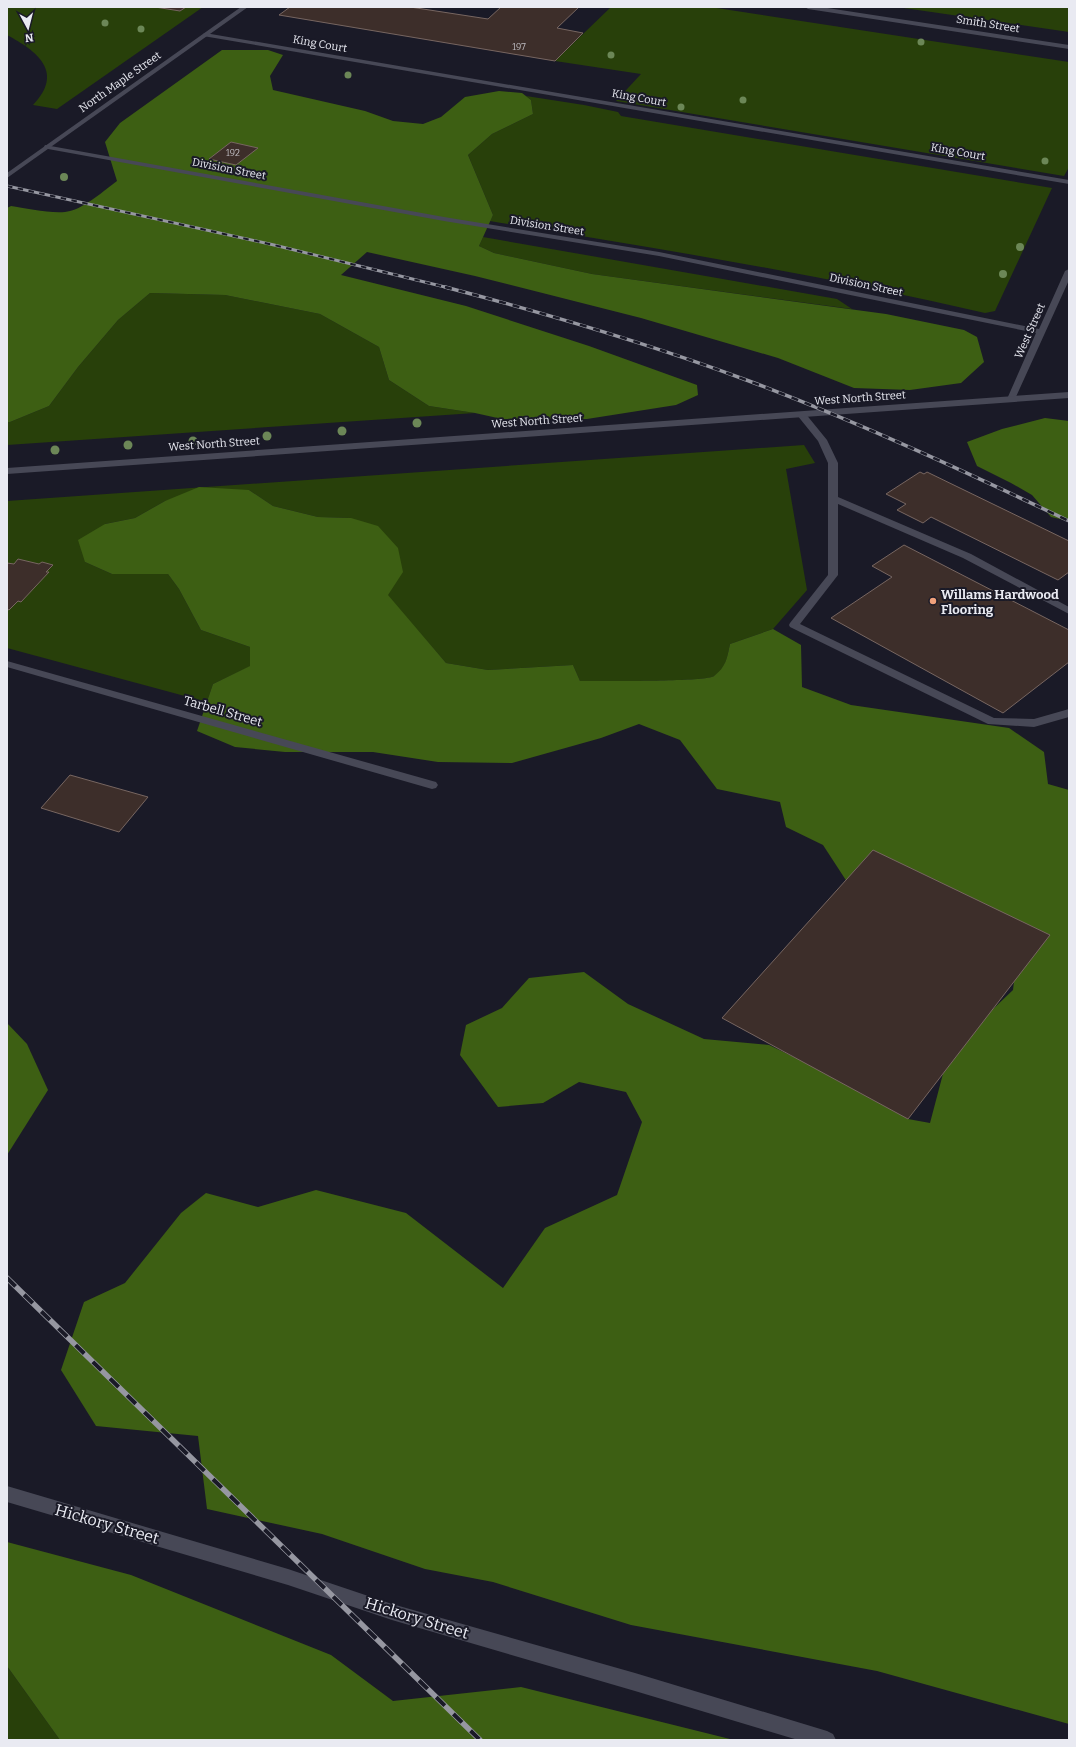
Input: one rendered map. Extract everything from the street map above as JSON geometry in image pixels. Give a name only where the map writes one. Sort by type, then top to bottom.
[{"type":"street","name":"North Maple Street","points":[[7,176],[245,7]]},
{"type":"street","name":"Smith Street","points":[[808,7],[1069,47]]},
{"type":"street","name":"King Court","points":[[205,35],[1069,182]]},
{"type":"street","name":"Division Street","points":[[48,147],[444,219],[659,254],[1042,332]]},
{"type":"street","name":"West Street","points":[[1011,399],[1069,271]]},
{"type":"street","name":"West North Street","points":[[7,471],[1069,395]]},
{"type":"street","points":[[802,415],[822,440],[833,463],[833,575],[794,625],[992,721],[1034,723],[1069,713]]},
{"type":"street","points":[[833,498],[967,556],[1069,611]]},
{"type":"street","name":"Tarbell Street","points":[[7,664],[432,785]]},
{"type":"street","name":"Hickory Street","points":[[7,1494],[288,1577],[392,1612],[635,1682],[827,1740]]},
{"type":"green space","points":[[7,7],[155,7],[180,11],[186,7],[203,7],[57,109],[33,105],[42,93],[47,82],[47,73],[37,55],[7,35]]},
{"type":"green space","points":[[611,7],[710,7],[1069,62],[1069,167],[1064,176],[616,101],[641,74],[555,61]]},
{"type":"green space","points":[[897,7],[1069,7],[1069,32]]},
{"type":"green space","points":[[222,50],[268,50],[283,55],[270,76],[273,90],[365,111],[393,121],[423,124],[441,117],[465,97],[499,91],[522,93],[531,100],[533,114],[492,134],[468,155],[493,215],[479,246],[494,253],[592,274],[886,314],[964,330],[977,337],[984,362],[961,383],[910,390],[854,388],[778,358],[641,318],[475,276],[367,252],[341,275],[466,306],[589,346],[697,385],[698,395],[676,405],[587,419],[502,419],[429,406],[389,380],[379,347],[320,314],[225,295],[150,293],[118,320],[78,367],[49,406],[7,422],[7,208],[11,206],[49,212],[64,212],[76,209],[101,194],[117,181],[105,142],[120,123]]},
{"type":"green space","points":[[526,96],[618,112],[621,116],[1052,188],[995,311],[985,313],[801,274],[490,221],[493,215],[468,155],[492,134],[533,114],[531,100]]},
{"type":"green space","points":[[483,237],[837,299],[852,309],[592,274],[494,253],[479,246]]},
{"type":"green space","points":[[150,293],[225,295],[320,314],[379,347],[389,380],[429,406],[475,413],[7,445],[7,422],[49,406],[78,367],[118,320]]},
{"type":"green space","points":[[1045,418],[1069,421],[1069,521],[1051,517],[1032,495],[977,466],[967,442],[1002,429]]},
{"type":"green space","points":[[804,445],[815,463],[786,469],[807,590],[773,629],[730,644],[724,666],[714,676],[707,678],[580,681],[573,665],[488,670],[446,663],[387,595],[351,518],[318,517],[273,506],[249,490],[165,501],[135,518],[105,524],[85,562],[112,574],[168,574],[179,589],[201,630],[250,647],[251,666],[213,684],[207,702],[7,648],[7,501]]},
{"type":"green space","points":[[199,487],[249,490],[273,506],[318,517],[351,518],[378,526],[398,548],[403,572],[388,595],[446,663],[488,670],[573,665],[580,681],[707,678],[714,676],[724,666],[730,644],[773,629],[801,645],[802,687],[851,705],[1009,728],[1044,752],[1048,784],[1069,790],[1069,1724],[877,1671],[631,1625],[493,1582],[425,1569],[322,1534],[207,1509],[198,1436],[96,1426],[61,1370],[84,1302],[125,1283],[181,1213],[206,1193],[258,1207],[316,1190],[406,1213],[503,1288],[545,1228],[617,1195],[642,1122],[626,1092],[579,1082],[543,1103],[498,1107],[460,1055],[466,1025],[502,1008],[529,978],[584,972],[628,1004],[704,1039],[769,1045],[821,1070],[894,1109],[908,1119],[930,1123],[949,1051],[1013,990],[1018,948],[851,888],[823,845],[786,827],[780,802],[717,789],[680,740],[639,724],[601,738],[512,763],[438,762],[373,752],[285,752],[235,747],[197,731],[213,684],[250,666],[250,647],[201,630],[179,589],[168,574],[112,574],[85,562],[78,540],[105,524],[135,518],[165,501]]},
{"type":"green space","points":[[7,1023],[27,1044],[48,1090],[7,1155]]},
{"type":"green space","points":[[7,1542],[131,1575],[331,1655],[393,1701],[521,1687],[734,1740],[60,1740],[7,1666]]},
{"type":"green space","points":[[7,1666],[60,1740],[7,1740]]},
{"type":"building","points":[[155,7],[186,7],[180,11]]},
{"type":"building","points":[[290,7],[410,7],[488,19],[501,7],[579,7],[557,28],[583,33],[555,61],[279,15]]},
{"type":"building","points":[[231,142],[258,148],[236,165],[209,159]]},
{"type":"building","points":[[920,472],[924,474],[927,472],[1069,541],[1069,572],[1058,580],[931,517],[923,523],[897,510],[906,504],[886,494]]},
{"type":"building","points":[[904,545],[1069,630],[1069,662],[1003,713],[831,618],[892,577],[872,566]]},
{"type":"building","points":[[18,559],[39,564],[42,562],[53,565],[46,572],[49,572],[21,602],[18,601],[9,610],[7,609],[7,563],[14,564]]},
{"type":"building","points":[[70,775],[148,797],[119,832],[41,808]]},
{"type":"building","points":[[873,850],[1050,935],[908,1119],[722,1018]]},
{"type":"railway","points":[[7,186],[274,245],[446,287]]},
{"type":"railway","points":[[446,287],[598,330],[712,367],[830,413],[1069,521]]},
{"type":"railway","points":[[7,1278],[480,1740]]},
{"type":"place","name":"Willams Hardwood Flooring","points":[[933,601]]}]
